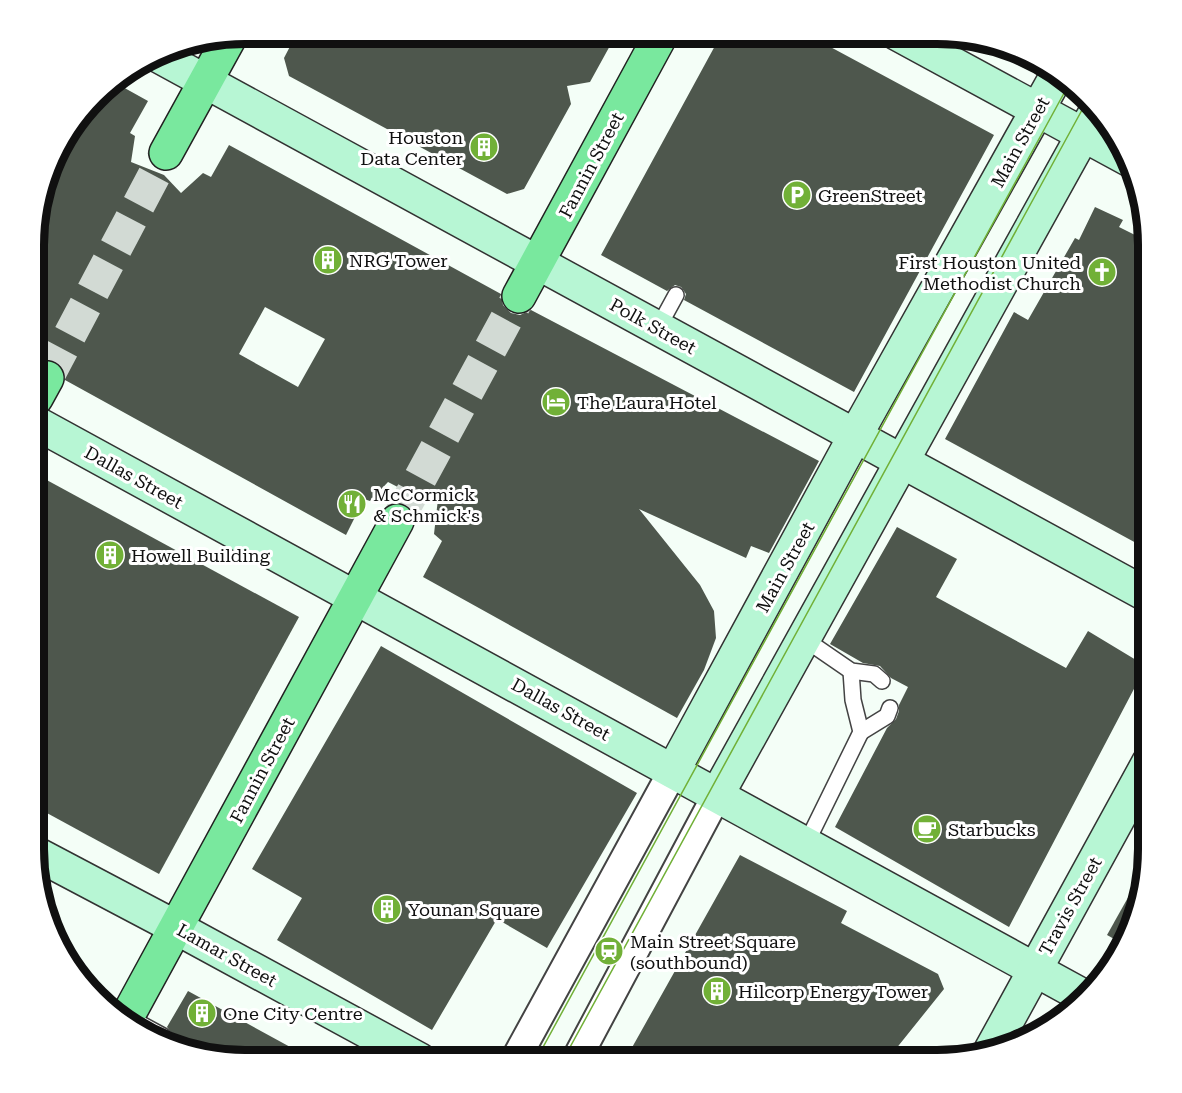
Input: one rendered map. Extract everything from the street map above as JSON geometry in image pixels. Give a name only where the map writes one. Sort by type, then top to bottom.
[{"type":"main road","name":"Fannin Street","points":[[519,296],[656,44]]},
{"type":"main road","points":[[917,44],[1038,109],[1091,121],[1108,138]]},
{"type":"main road","points":[[166,153],[226,45]]},
{"type":"main road","name":"Polk Street","points":[[166,60],[1138,590]]},
{"type":"main road","name":"Main Street","points":[[673,771],[855,436],[1054,81]]},
{"type":"main road","points":[[717,795],[1091,121]]},
{"type":"main road","name":"Dallas Street","points":[[44,427],[1078,993]]},
{"type":"main road","name":"Fannin Street","points":[[130,1013],[397,521]]},
{"type":"main road","name":"Travis Street","points":[[996,1040],[1138,782]]},
{"type":"main road","name":"Lamar Street","points":[[44,858],[177,927],[401,1050]]},
{"type":"street","name":"Main Street","points":[[521,1050],[673,771]]},
{"type":"street","points":[[582,1050],[717,795]]},
{"type":"lane","points":[[658,328],[676,295]]},
{"type":"lane","points":[[803,638],[851,671],[874,674],[882,681]]},
{"type":"lane","points":[[851,671],[853,700],[861,732]]},
{"type":"lane","points":[[807,844],[861,732],[887,716],[890,708]]},
{"type":"building","name":"Houston Data Center","points":[[291,44],[611,44],[590,82],[567,86],[571,104],[524,189],[507,194],[289,76],[284,58]]},
{"type":"building","name":"GreenStreet","points":[[716,44],[809,44],[811,47],[817,47],[825,44],[994,135],[854,392],[684,300],[686,294],[681,287],[675,285],[667,291],[601,255]]},
{"type":"building","name":"The Laura Hotel","points":[[121,86],[148,101],[130,133],[135,136],[131,162],[164,175],[181,193],[203,173],[211,177],[229,145],[501,294],[503,305],[511,313],[520,315],[531,310],[819,461],[769,553],[751,546],[746,558],[639,509],[700,585],[714,611],[716,638],[704,670],[677,718],[423,577],[442,541],[434,534],[438,499],[419,498],[388,482],[370,501],[364,499],[346,535],[65,380],[63,369],[55,361],[44,360],[44,245],[45,218],[50,193],[70,144],[93,112]],"holes":[[[265,307],[325,339],[298,387],[239,354]]]},
{"type":"building","points":[[1095,207],[1123,220],[1119,227],[1138,236],[1138,544],[945,439],[1014,312],[1028,320],[1075,238],[1079,240]]},
{"type":"building","name":"Howell Building","points":[[44,479],[299,617],[159,874],[44,811]]},
{"type":"building","points":[[897,527],[957,559],[936,597],[1066,668],[1088,631],[1138,661],[1138,681],[1009,927],[835,827],[887,728],[896,719],[899,705],[908,687],[891,678],[880,666],[863,663],[830,644]]},
{"type":"building","points":[[381,646],[637,793],[547,948],[497,919],[432,1030],[277,940],[302,898],[252,869]]},
{"type":"building","points":[[740,855],[847,911],[841,923],[938,974],[944,989],[896,1049],[631,1049]]},
{"type":"building","points":[[1135,885],[1135,885],[1116,940],[1107,935]]},
{"type":"building","name":"One City Centre","points":[[188,991],[296,1050],[245,1050],[205,1046],[173,1036],[167,1027]]},
{"type":"tunnel","points":[[47,378],[166,153]]},
{"type":"tunnel","points":[[397,521],[519,296]]},
{"type":"tram line","points":[[542,1050],[1066,90]]},
{"type":"tram line","points":[[569,1050],[1084,106]]},
{"type":"place","name":"Houston Data Center","points":[[484,147]]},
{"type":"place","name":"GreenStreet","points":[[797,195]]},
{"type":"place","name":"NRG Tower","points":[[328,260]]},
{"type":"place","name":"First Houston United Methodist Church","points":[[1102,272]]},
{"type":"place","name":"The Laura Hotel","points":[[556,402]]},
{"type":"place","name":"McCormick & Schmick's","points":[[352,504]]},
{"type":"place","name":"Howell Building","points":[[110,555]]},
{"type":"place","name":"Starbucks","points":[[927,829]]},
{"type":"place","name":"Younan Square","points":[[387,909]]},
{"type":"place","name":"Main Street Square (southbound)","points":[[609,951]]},
{"type":"place","name":"Hilcorp Energy Tower","points":[[717,991]]},
{"type":"place","name":"One City Centre","points":[[202,1013]]}]
